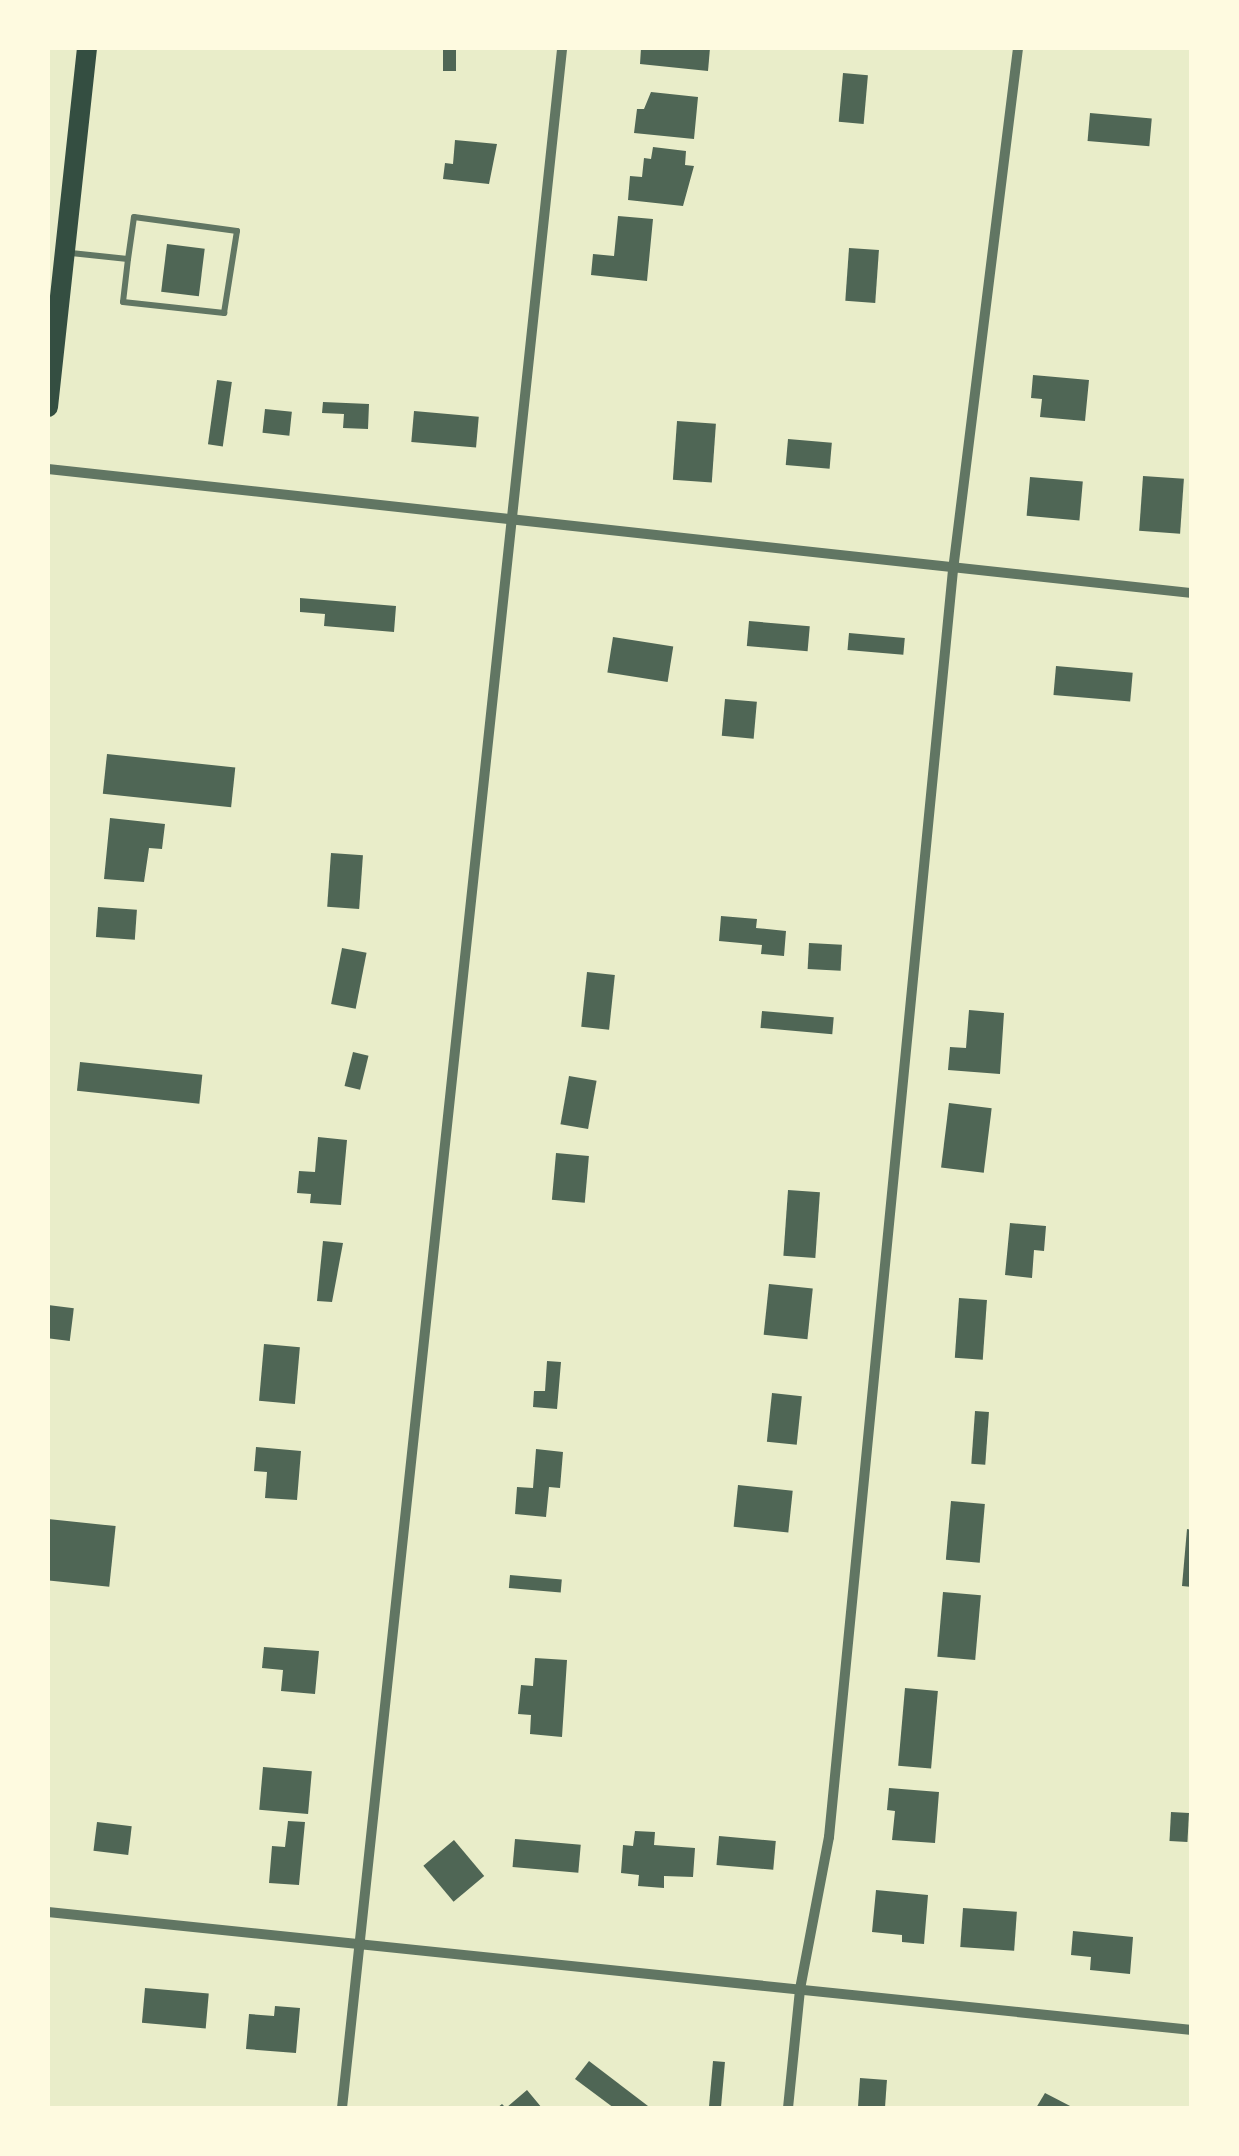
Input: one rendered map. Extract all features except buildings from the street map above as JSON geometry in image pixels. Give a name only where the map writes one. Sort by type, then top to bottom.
[{"type":"main road","points":[[48,406],[87,48]]},
{"type":"street","points":[[342,2108],[562,48]]},
{"type":"street","points":[[788,2108],[800,1989],[829,1836],[953,570],[1018,48]]},
{"type":"street","points":[[48,469],[1192,593]]},
{"type":"street","points":[[48,1912],[1192,2030]]},
{"type":"lane","points":[[134,217],[237,232],[224,313],[122,302],[128,260],[134,217]]},
{"type":"lane","points":[[64,252],[128,260]]}]
